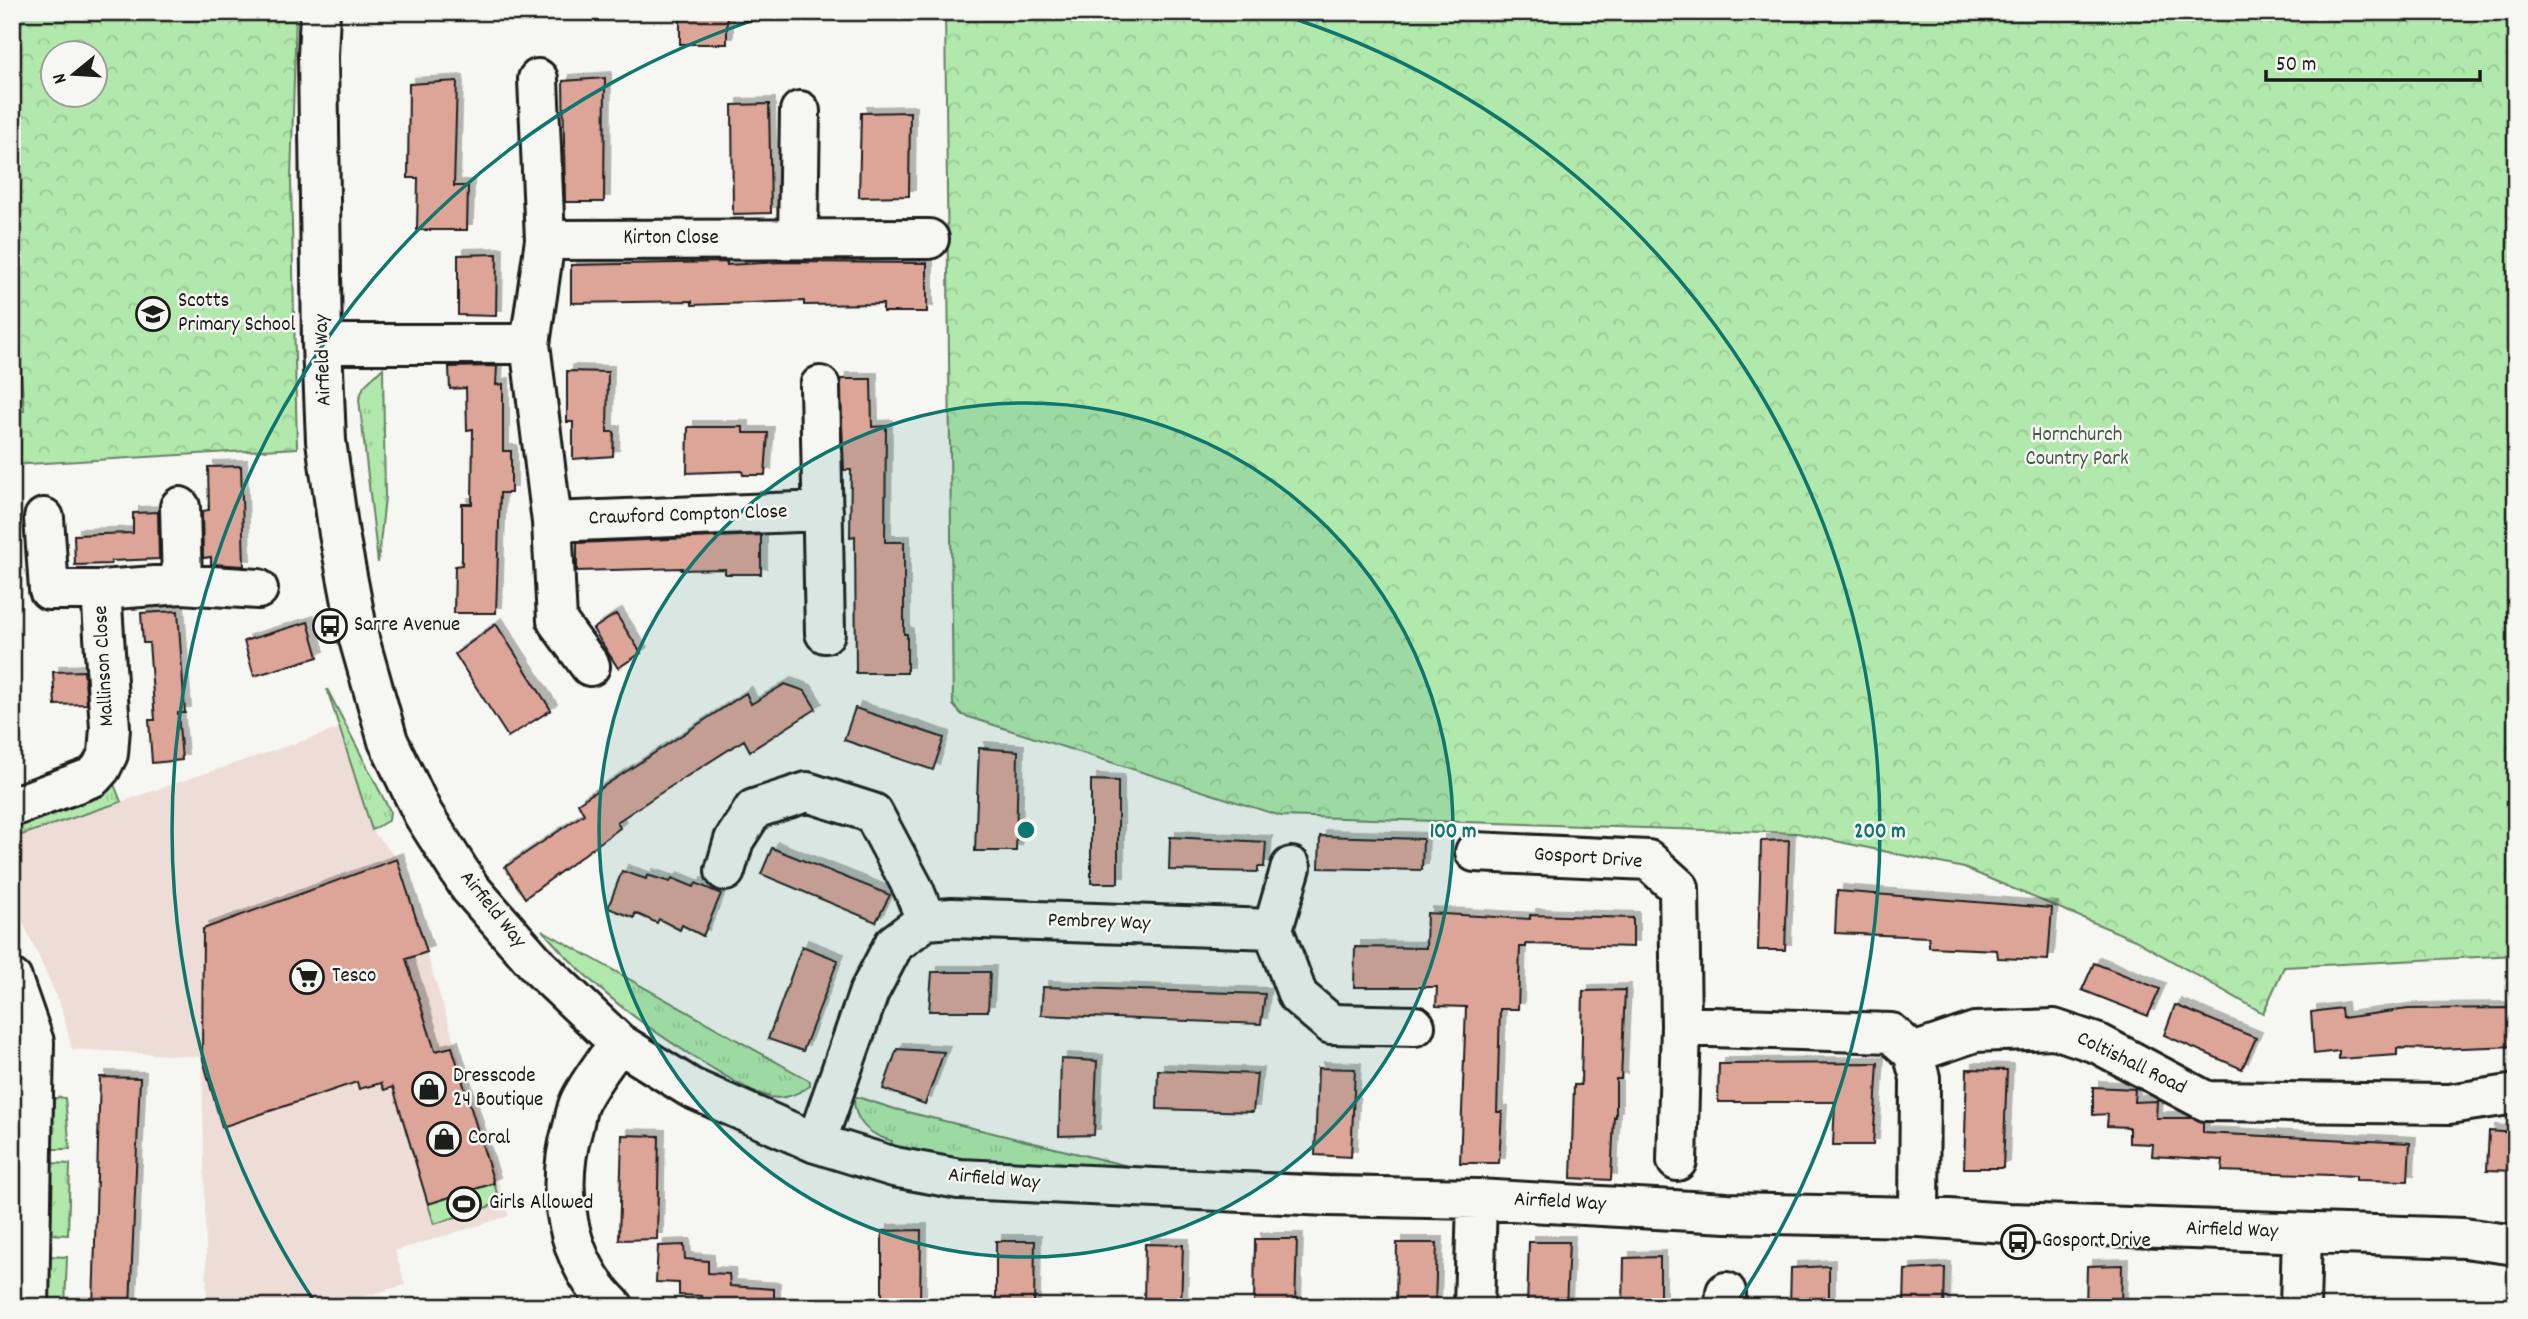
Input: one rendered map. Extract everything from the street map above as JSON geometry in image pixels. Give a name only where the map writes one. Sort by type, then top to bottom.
[{"type":"street","name":"Airfield Way","points":[[320,12],[318,56],[322,344],[326,441],[339,534],[359,639],[388,741],[423,814],[470,888],[540,968],[620,1043],[691,1088],[816,1143],[894,1167],[959,1179],[1328,1196],[1477,1199],[1727,1213],[1919,1217],[2008,1223],[2464,1238],[2516,1245]]},
{"type":"street","points":[[538,79],[545,240],[530,344],[552,522],[557,621],[590,666]]},
{"type":"street","points":[[798,238],[800,111]]},
{"type":"street","name":"Kirton Close","points":[[545,240],[929,239]]},
{"type":"street","points":[[322,344],[530,344]]},
{"type":"street","points":[[820,386],[825,633]]},
{"type":"street","points":[[180,507],[182,584]]},
{"type":"street","name":"Crawford Compton Close","points":[[552,522],[823,511]]},
{"type":"street","name":"Mallinson Close","points":[[44,518],[49,590],[101,590],[182,584],[258,589]]},
{"type":"street","name":"Mallinson Close","points":[[12,807],[93,777],[101,768],[107,754],[110,728],[101,590]]},
{"type":"street","points":[[725,871],[734,840],[754,808],[807,792],[873,813],[913,888],[926,920],[894,944],[877,975],[816,1143]]},
{"type":"street","name":"Gosport Drive","points":[[1475,852],[1648,860],[1679,888],[1681,1026],[1677,1161]]},
{"type":"street","points":[[1291,867],[1273,929],[1298,996],[1331,1024],[1415,1026]]},
{"type":"street","name":"Pembrey Way","points":[[926,920],[1273,929]]},
{"type":"street","points":[[12,979],[34,1042],[21,1253],[29,1307]]},
{"type":"street","points":[[1681,1026],[1891,1033],[1913,1053],[1920,1077],[1919,1217]]},
{"type":"street","name":"Coltishall Road","points":[[1913,1053],[1975,1032],[2054,1029],[2099,1044],[2206,1101],[2449,1104],[2516,1094]]},
{"type":"street","points":[[614,1307],[596,1286],[576,1251],[569,1231],[564,1171],[567,1147],[580,1102],[620,1043]]},
{"type":"street","points":[[1474,1307],[1477,1199]]},
{"type":"street","points":[[2300,1307],[2302,1233]]},
{"type":"shaded area","points":[[338,729],[372,830],[397,859],[509,1216],[395,1251],[405,1285],[325,1307],[207,1307],[202,1057],[72,1049],[60,1004],[12,898],[12,838]]},
{"type":"green space","name":"Scotts Primary School","points":[[12,12],[296,12],[291,180],[297,448],[12,465]]},
{"type":"green space","name":"Hornchurch Country Park","points":[[945,12],[2516,12],[2516,955],[2284,967],[2263,1013],[2135,940],[1964,868],[1797,833],[1281,816],[962,715],[953,705]]},
{"type":"green space","points":[[12,257],[24,411],[12,412]]},
{"type":"green space","points":[[383,368],[385,497],[378,563],[359,399],[364,386]]},
{"type":"green space","points":[[327,689],[390,811],[389,820],[372,830]]},
{"type":"green space","points":[[114,784],[121,802],[12,838],[12,820]]},
{"type":"green space","points":[[542,930],[810,1081],[810,1086],[791,1096],[775,1098],[729,1078],[683,1050],[619,1005],[580,970]]},
{"type":"green space","points":[[854,1096],[895,1109],[1132,1167],[1403,1177],[1281,1177],[999,1166],[891,1149],[892,1141],[876,1135],[864,1126],[856,1113]]},
{"type":"green space","points":[[65,1098],[70,1149],[52,1149],[54,1099]]},
{"type":"green space","points":[[51,1163],[70,1164],[68,1235],[49,1234]]},
{"type":"green space","name":"Girls Allowed","points":[[494,1183],[500,1203],[434,1224],[428,1204]]},
{"type":"green space","points":[[47,1256],[67,1257],[65,1307],[46,1307]]},
{"type":"building","points":[[680,12],[727,12],[727,44],[680,44]]},
{"type":"building","points":[[605,78],[604,202],[565,202],[563,81]]},
{"type":"building","points":[[457,81],[454,186],[468,186],[467,230],[417,230],[418,178],[408,178],[409,84]]},
{"type":"building","points":[[769,104],[771,213],[733,214],[732,105]]},
{"type":"building","points":[[910,112],[909,196],[859,197],[861,113]]},
{"type":"building","points":[[497,254],[496,316],[458,315],[458,255]]},
{"type":"building","points":[[727,262],[727,265],[782,262],[927,263],[927,312],[883,312],[883,304],[804,305],[804,301],[692,305],[692,301],[571,303],[571,265]]},
{"type":"building","points":[[497,366],[496,385],[503,384],[503,451],[511,451],[511,493],[500,493],[496,613],[454,613],[455,566],[462,565],[462,504],[472,504],[473,429],[467,430],[466,388],[450,389],[449,367]]},
{"type":"building","points":[[567,371],[608,372],[607,432],[614,432],[613,456],[573,459],[573,422],[567,422]]},
{"type":"building","points":[[840,379],[871,379],[872,427],[886,426],[885,542],[904,542],[904,634],[907,634],[907,673],[856,673],[855,536],[850,537],[851,470],[844,470]]},
{"type":"building","points":[[688,427],[743,427],[743,433],[768,433],[765,475],[743,475],[742,471],[687,473]]},
{"type":"building","points":[[241,466],[244,566],[211,564],[211,557],[203,558],[202,511],[209,510],[208,467]]},
{"type":"building","points":[[158,512],[159,559],[75,565],[74,535],[133,533],[133,513]]},
{"type":"building","points":[[761,535],[761,574],[725,574],[725,569],[681,570],[682,568],[577,571],[577,543]]},
{"type":"building","points":[[178,611],[185,713],[178,713],[182,760],[152,763],[149,720],[155,720],[149,643],[143,643],[141,613]]},
{"type":"building","points":[[616,614],[641,653],[618,668],[593,629]]},
{"type":"building","points":[[308,622],[318,657],[254,676],[244,641]]},
{"type":"building","points":[[496,624],[551,710],[508,737],[455,654]]},
{"type":"building","points":[[84,671],[87,704],[55,705],[53,672]]},
{"type":"building","points":[[785,684],[805,691],[816,709],[750,751],[744,740],[656,796],[617,822],[620,828],[525,898],[505,867],[584,814],[578,803],[746,693],[751,704]]},
{"type":"building","points":[[855,708],[944,738],[933,770],[844,740]]},
{"type":"building","points":[[979,748],[1018,751],[1016,851],[975,851]]},
{"type":"building","points":[[1091,780],[1118,781],[1118,883],[1091,883]]},
{"type":"building","points":[[1320,836],[1423,839],[1422,870],[1319,868]]},
{"type":"building","points":[[1170,837],[1266,842],[1264,867],[1258,867],[1258,872],[1169,870]]},
{"type":"building","points":[[1789,840],[1785,950],[1758,950],[1761,841]]},
{"type":"building","points":[[772,848],[890,895],[876,922],[761,874]]},
{"type":"building","name":"Tesco","points":[[397,859],[427,952],[406,959],[435,1051],[452,1047],[494,1183],[428,1204],[393,1087],[384,1090],[381,1083],[359,1089],[357,1082],[222,1127],[202,1056],[203,929]]},
{"type":"building","points":[[622,871],[646,879],[647,875],[670,882],[672,878],[694,887],[696,883],[721,894],[703,936],[682,925],[680,930],[659,919],[657,923],[635,913],[634,918],[608,908]]},
{"type":"building","points":[[1837,891],[2052,908],[2048,960],[1998,958],[1997,950],[1929,947],[1929,937],[1835,933]]},
{"type":"building","points":[[1427,913],[1530,919],[1530,915],[1633,918],[1633,947],[1526,944],[1526,947],[1520,947],[1518,1009],[1500,1009],[1497,1112],[1502,1112],[1499,1163],[1460,1163],[1466,1007],[1436,1006],[1437,987],[1354,987],[1355,947],[1426,948]]},
{"type":"building","points":[[802,946],[838,960],[803,1051],[768,1039]]},
{"type":"building","points":[[2094,963],[2160,989],[2148,1016],[2082,990]]},
{"type":"building","points":[[932,972],[990,972],[988,1011],[929,1011]]},
{"type":"building","points":[[1043,987],[1265,994],[1261,1024],[1041,1015]]},
{"type":"building","points":[[1625,990],[1621,1079],[1616,1079],[1611,1180],[1571,1178],[1574,1085],[1581,1085],[1583,991]]},
{"type":"building","points":[[2175,1005],[2256,1038],[2242,1069],[2164,1035]]},
{"type":"building","points":[[2341,1008],[2342,1018],[2408,1009],[2516,1008],[2516,1046],[2397,1048],[2397,1055],[2339,1059],[2339,1051],[2314,1054],[2311,1012]]},
{"type":"building","points":[[897,1049],[944,1052],[925,1104],[883,1089]]},
{"type":"building","points":[[1061,1059],[1097,1061],[1094,1135],[1059,1136]]},
{"type":"building","points":[[1878,1063],[1873,1145],[1833,1145],[1835,1102],[1718,1102],[1719,1064]]},
{"type":"building","points":[[1318,1068],[1355,1069],[1351,1157],[1315,1155]]},
{"type":"building","points":[[1967,1069],[2007,1070],[2003,1168],[1964,1168]]},
{"type":"building","points":[[1158,1070],[1257,1074],[1253,1112],[1157,1109]]},
{"type":"building","points":[[100,1077],[140,1078],[130,1307],[93,1307]]},
{"type":"building","points":[[2093,1087],[2135,1089],[2134,1102],[2157,1101],[2156,1118],[2192,1118],[2203,1122],[2203,1133],[2410,1143],[2408,1181],[2356,1180],[2356,1176],[2222,1171],[2223,1160],[2152,1156],[2153,1144],[2129,1143],[2129,1127],[2107,1126],[2108,1114],[2093,1115]]},
{"type":"building","points":[[2489,1131],[2516,1133],[2516,1171],[2487,1170]]},
{"type":"building","points":[[622,1135],[659,1136],[657,1239],[619,1240]]},
{"type":"building","points":[[921,1230],[920,1304],[882,1305],[882,1231]]},
{"type":"building","points":[[1255,1239],[1297,1239],[1295,1307],[1254,1307]]},
{"type":"building","points":[[996,1241],[1035,1241],[1034,1307],[996,1307]]},
{"type":"building","points":[[1529,1242],[1569,1242],[1566,1307],[1527,1307]]},
{"type":"building","points":[[1397,1243],[1437,1243],[1435,1307],[1396,1307]]},
{"type":"building","points":[[1145,1244],[1183,1245],[1181,1307],[1144,1307]]},
{"type":"building","points":[[684,1245],[685,1259],[708,1261],[708,1273],[729,1274],[730,1286],[774,1289],[774,1307],[702,1307],[702,1296],[679,1295],[679,1283],[656,1282],[658,1246]]},
{"type":"building","points":[[1660,1257],[1660,1307],[1623,1307],[1624,1258]]},
{"type":"building","points":[[2122,1265],[2121,1307],[2086,1307],[2087,1266]]},
{"type":"building","points":[[1829,1266],[1829,1307],[1790,1307],[1791,1268]]},
{"type":"building","points":[[1945,1268],[1944,1307],[1904,1307],[1905,1270]]},
{"type":"place","name":"Scotts Primary School","points":[[153,314]]},
{"type":"place","name":"Sarre Avenue","points":[[330,626]]},
{"type":"place","name":"Tesco","points":[[307,977]]},
{"type":"place","name":"Dresscode 24 Boutique","points":[[429,1089]]},
{"type":"place","name":"Coral","points":[[444,1139]]},
{"type":"place","name":"Girls Allowed","points":[[464,1204]]},
{"type":"place","name":"Gosport Drive","points":[[2018,1242]]}]
